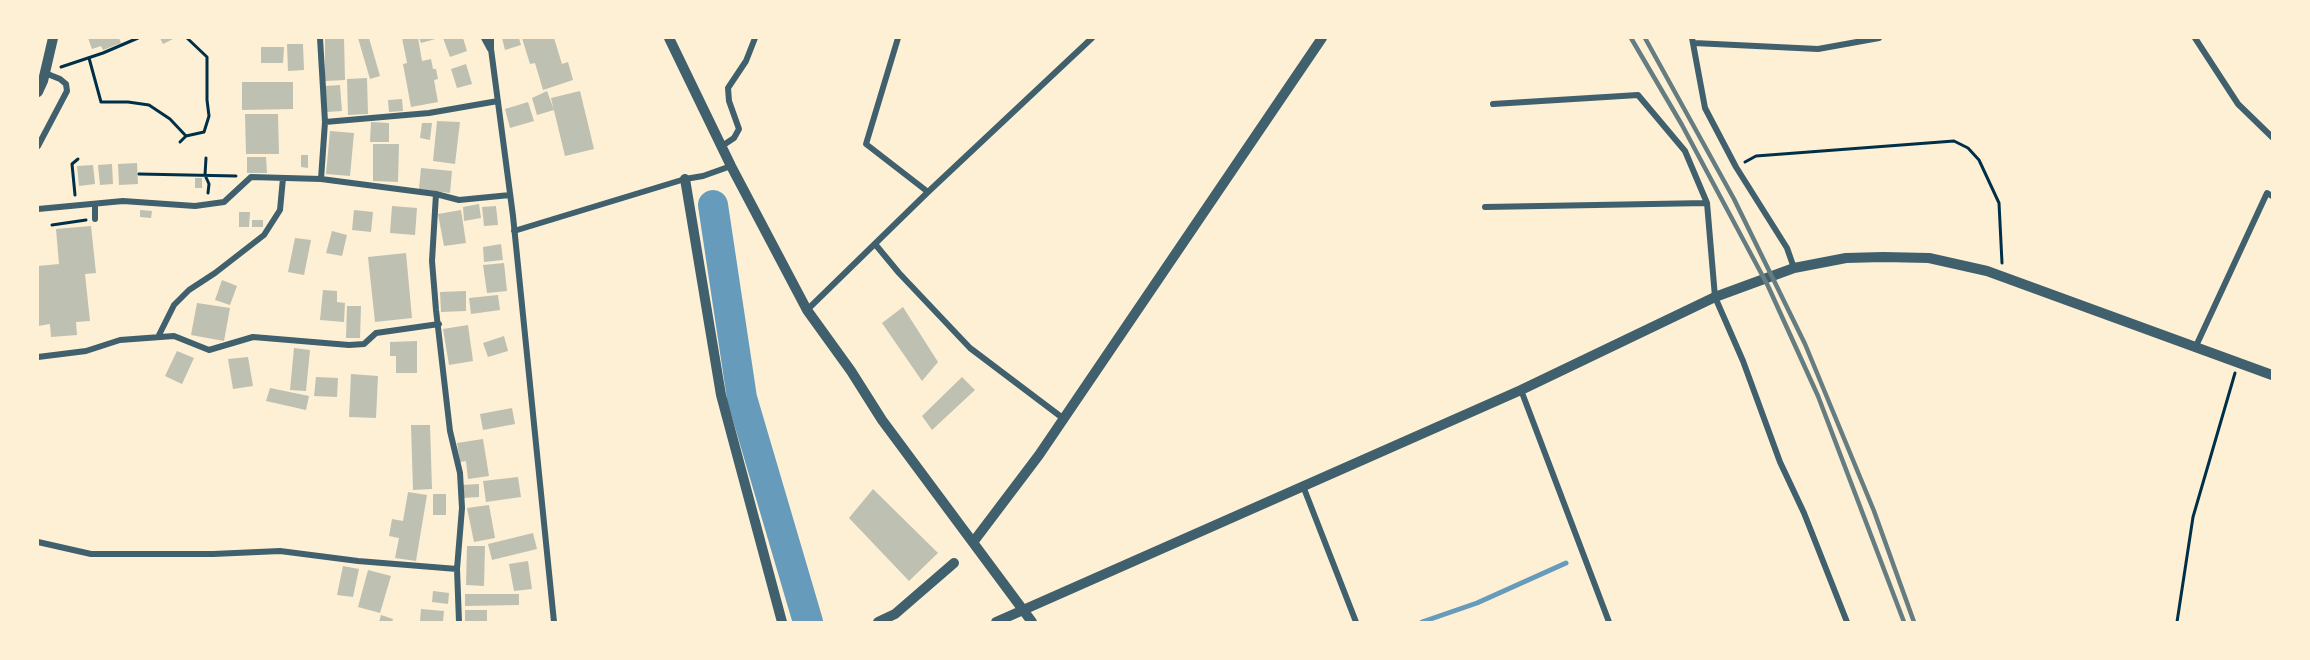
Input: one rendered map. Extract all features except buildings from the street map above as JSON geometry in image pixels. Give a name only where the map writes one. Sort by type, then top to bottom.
[{"type":"street","points":[[38,92],[53,38]]},
{"type":"street","points":[[320,38],[325,122],[321,179]]},
{"type":"street","points":[[484,38],[491,49]]},
{"type":"street","points":[[491,38],[514,231],[554,622]]},
{"type":"street","points":[[669,38],[731,166],[807,310],[851,371],[882,420],[1032,622]]},
{"type":"street","points":[[722,146],[734,138],[739,129],[729,101],[728,88],[746,61],[755,38]]},
{"type":"street","points":[[898,38],[866,144],[928,192]]},
{"type":"street","points":[[807,310],[928,192],[1092,38]]},
{"type":"street","points":[[974,541],[1040,455],[1322,38]]},
{"type":"street","points":[[1794,268],[1786,248],[1736,167],[1705,108],[1693,40],[1818,49],[1879,38]]},
{"type":"street","points":[[2195,38],[2238,104],[2272,137]]},
{"type":"street","points":[[38,146],[67,90],[66,84],[60,79],[45,73]]},
{"type":"street","points":[[1493,104],[1638,95],[1685,151],[1707,203],[1715,297],[1743,360],[1780,462],[1804,513],[1847,622]]},
{"type":"street","points":[[325,122],[429,112],[498,101]]},
{"type":"street","points":[[514,231],[731,166]]},
{"type":"street","points":[[38,209],[123,201],[195,206],[224,202],[251,177],[321,179],[436,194],[459,200],[510,195]]},
{"type":"street","points":[[158,337],[174,305],[189,290],[264,235],[280,210],[283,178]]},
{"type":"street","points":[[686,179],[722,395],[782,622]]},
{"type":"street","points":[[2196,346],[2267,193],[2272,196]]},
{"type":"street","points":[[436,194],[432,261],[436,310],[450,431],[460,472],[462,508],[457,569],[459,622]]},
{"type":"street","points":[[1485,207],[1707,203]]},
{"type":"street","points":[[95,204],[96,219]]},
{"type":"street","points":[[875,244],[899,273],[970,348],[1064,419]]},
{"type":"street","points":[[996,622],[1521,390],[1715,297],[1794,268],[1846,258],[1929,258],[2002,275],[2272,375]]},
{"type":"street","points":[[38,357],[86,351],[120,340],[174,336],[210,350],[253,337],[350,345],[364,344],[376,333],[439,324]]},
{"type":"street","points":[[1521,390],[1609,622]]},
{"type":"street","points":[[1303,485],[1356,622]]},
{"type":"street","points":[[38,542],[91,554],[213,554],[280,551],[358,561],[457,569]]},
{"type":"street","points":[[878,622],[895,614],[954,563]]},
{"type":"path","points":[[45,73],[138,38]]},
{"type":"path","points":[[180,142],[186,136],[204,132],[209,116],[207,57],[187,38]]},
{"type":"path","points":[[89,58],[101,102],[149,105],[170,119],[186,136]]},
{"type":"path","points":[[1736,167],[1756,156],[1954,141],[1968,148],[1979,160],[1999,203],[2002,275]]},
{"type":"path","points":[[206,158],[208,193]]},
{"type":"path","points":[[75,194],[72,164],[78,159]]},
{"type":"path","points":[[139,174],[235,176]]},
{"type":"path","points":[[52,225],[96,219]]},
{"type":"path","points":[[2177,622],[2193,517],[2238,362]]},
{"type":"waterway","points":[[713,205],[742,398],[808,622]]},
{"type":"waterway","points":[[1422,622],[1477,603],[1566,563]]},
{"type":"railway","points":[[1631,38],[1682,125],[1768,286],[1818,396],[1904,622]]},
{"type":"railway","points":[[1645,38],[1734,199],[1805,344],[1874,511],[1914,622]]}]
